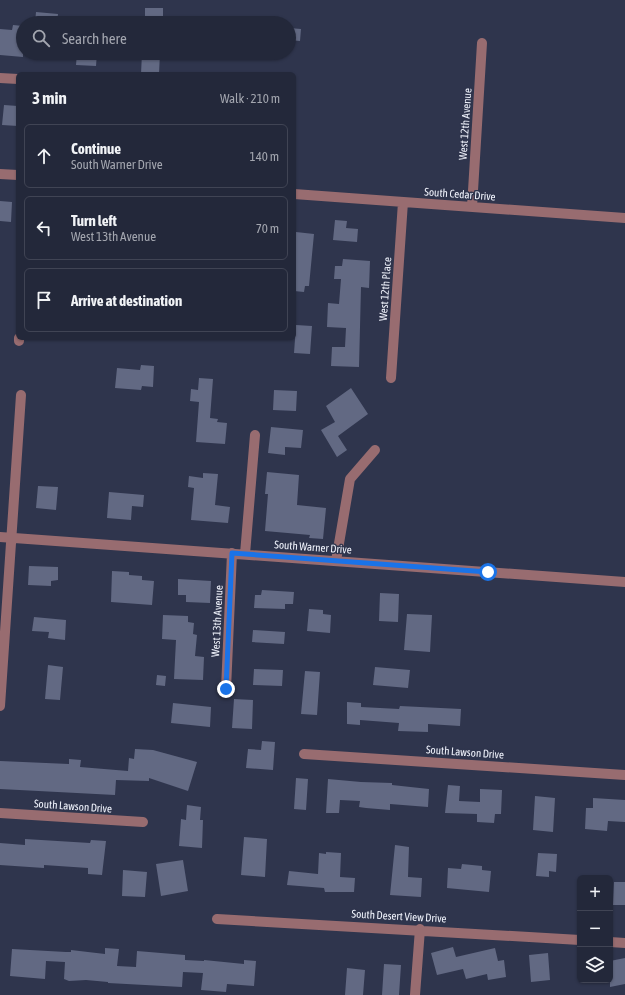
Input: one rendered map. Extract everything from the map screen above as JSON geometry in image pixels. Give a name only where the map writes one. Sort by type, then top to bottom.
[{"type":"street","name":"West 12th Avenue","points":[[472,207],[482,42]]},
{"type":"street","points":[[0,78],[16,79]]},
{"type":"street","points":[[0,174],[16,175]]},
{"type":"street","name":"South Cedar Drive","points":[[296,194],[625,218]]},
{"type":"street","name":"West 12th Place","points":[[391,378],[403,202]]},
{"type":"street","points":[[0,706],[21,395]]},
{"type":"street","points":[[245,554],[255,435]]},
{"type":"street","points":[[336,561],[350,479],[376,450]]},
{"type":"street","name":"South Warner Drive","points":[[0,537],[625,582]]},
{"type":"street","name":"West 13th Avenue","points":[[226,689],[232,553]]},
{"type":"street","name":"South Lawson Drive","points":[[304,754],[625,775]]},
{"type":"street","name":"South Lawson Drive","points":[[0,813],[144,822]]},
{"type":"street","name":"South Desert View Drive","points":[[218,918],[420,929],[577,940]]},
{"type":"street","points":[[415,995],[420,929]]},
{"type":"street","points":[[613,942],[625,943]]},
{"type":"building","points":[[145,8],[163,8],[163,16],[145,16]]},
{"type":"building","points":[[36,12],[58,14],[58,16],[36,16]]},
{"type":"building","points":[[13,25],[16,25],[16,56],[0,55],[0,29],[12,30]]},
{"type":"building","points":[[296,29],[301,29],[300,41],[296,41]]},
{"type":"building","points":[[76,60],[96,60],[96,66],[76,65]]},
{"type":"building","points":[[142,60],[160,60],[159,72],[141,72]]},
{"type":"building","points":[[4,105],[16,106],[16,126],[2,125]]},
{"type":"building","points":[[0,201],[12,202],[11,222],[0,221]]},
{"type":"building","points":[[335,220],[347,221],[346,228],[358,229],[357,242],[333,240]]},
{"type":"building","points":[[296,232],[314,234],[309,286],[305,286],[304,292],[296,291]]},
{"type":"building","points":[[343,259],[370,261],[369,288],[361,287],[359,367],[331,366],[332,347],[345,347],[346,328],[327,327],[328,303],[339,304],[341,279],[334,279],[335,266],[342,266]]},
{"type":"building","points":[[296,325],[312,326],[310,354],[294,353]]},
{"type":"building","points":[[141,365],[154,366],[153,387],[142,386],[141,390],[115,388],[117,368],[140,370]]},
{"type":"building","points":[[199,378],[213,379],[210,418],[218,419],[217,422],[227,423],[225,444],[196,442],[199,402],[190,401],[191,389],[198,390]]},
{"type":"building","points":[[351,388],[368,414],[338,436],[347,450],[337,457],[321,430],[335,422],[326,406]]},
{"type":"building","points":[[274,390],[297,391],[296,411],[273,410]]},
{"type":"building","points":[[271,427],[303,430],[301,448],[285,447],[285,455],[268,453]]},
{"type":"building","points":[[267,472],[299,475],[297,505],[326,508],[323,539],[309,538],[310,535],[265,531],[268,494],[265,494]]},
{"type":"building","points":[[203,473],[218,474],[215,505],[230,507],[228,523],[191,520],[194,488],[188,487],[189,476],[203,478]]},
{"type":"building","points":[[38,486],[58,487],[56,510],[36,508]]},
{"type":"building","points":[[109,492],[144,495],[143,507],[132,506],[131,520],[107,518]]},
{"type":"building","points":[[29,566],[58,567],[58,580],[51,581],[51,586],[28,585]]},
{"type":"building","points":[[112,571],[129,572],[129,575],[142,576],[142,580],[154,581],[152,605],[111,602]]},
{"type":"building","points":[[178,579],[211,581],[210,603],[186,602],[186,595],[178,595]]},
{"type":"building","points":[[262,590],[294,592],[293,604],[285,604],[285,609],[254,608],[255,595],[261,595]]},
{"type":"building","points":[[380,593],[399,594],[398,622],[379,621]]},
{"type":"building","points":[[309,609],[323,610],[323,614],[331,615],[330,633],[307,631]]},
{"type":"building","points":[[407,614],[432,615],[430,652],[404,650]]},
{"type":"building","points":[[163,615],[188,616],[188,622],[194,623],[193,634],[197,635],[195,656],[204,657],[203,680],[174,679],[176,640],[162,639]]},
{"type":"building","points":[[34,617],[66,620],[65,640],[48,638],[49,632],[32,631]]},
{"type":"building","points":[[253,630],[285,632],[284,644],[252,642]]},
{"type":"building","points":[[48,665],[63,667],[60,700],[45,699]]},
{"type":"building","points":[[375,667],[410,670],[408,688],[373,685]]},
{"type":"building","points":[[254,669],[283,670],[282,686],[253,685]]},
{"type":"building","points":[[305,671],[320,672],[317,715],[301,714]]},
{"type":"building","points":[[157,675],[166,676],[165,686],[156,685]]},
{"type":"building","points":[[234,699],[253,700],[252,729],[232,728]]},
{"type":"building","points":[[347,702],[361,703],[361,707],[399,709],[400,706],[461,709],[460,726],[428,724],[428,732],[398,731],[399,723],[360,720],[360,725],[347,724]]},
{"type":"building","points":[[173,703],[211,707],[210,727],[171,723]]},
{"type":"building","points":[[262,741],[275,742],[273,770],[246,768],[248,749],[261,750]]},
{"type":"building","points":[[135,749],[153,750],[197,762],[188,791],[149,778],[149,781],[116,780],[115,795],[0,789],[0,761],[69,764],[69,759],[81,760],[80,767],[128,771],[129,758],[134,759]]},
{"type":"building","points":[[296,778],[308,779],[306,810],[294,809]]},
{"type":"building","points":[[328,779],[392,783],[392,785],[429,789],[428,807],[390,804],[390,810],[359,807],[360,801],[340,800],[339,813],[326,813]]},
{"type":"building","points":[[448,785],[460,786],[459,801],[480,802],[480,789],[502,790],[501,814],[495,814],[494,823],[477,822],[477,814],[445,813]]},
{"type":"building","points":[[535,796],[555,798],[553,832],[533,830]]},
{"type":"building","points":[[593,798],[625,800],[625,822],[608,821],[607,831],[585,829],[586,808],[593,808]]},
{"type":"building","points":[[187,805],[201,807],[200,820],[203,820],[202,848],[179,846],[181,819],[186,820]]},
{"type":"building","points":[[244,837],[267,839],[265,877],[241,875]]},
{"type":"building","points":[[25,839],[90,843],[91,840],[106,841],[102,875],[88,874],[88,868],[44,865],[44,868],[0,865],[0,843],[25,845]]},
{"type":"building","points":[[395,845],[409,847],[408,877],[422,878],[421,897],[390,895]]},
{"type":"building","points":[[326,852],[341,853],[340,877],[355,878],[354,892],[325,892],[324,888],[287,885],[289,871],[318,874],[319,853],[326,854]]},
{"type":"building","points":[[538,853],[557,854],[556,872],[549,871],[549,877],[536,876]]},
{"type":"building","points":[[183,860],[188,891],[161,896],[156,864]]},
{"type":"building","points":[[462,864],[482,866],[482,870],[491,871],[489,892],[447,888],[448,868],[461,869]]},
{"type":"building","points":[[123,870],[147,872],[145,897],[122,896]]},
{"type":"building","points":[[614,882],[625,882],[625,905],[613,905]]},
{"type":"building","points":[[453,947],[456,957],[495,948],[498,961],[504,960],[506,977],[488,980],[487,974],[466,979],[463,969],[437,975],[431,953]]},
{"type":"building","points":[[105,948],[119,949],[117,966],[136,967],[137,951],[185,955],[185,960],[204,960],[244,964],[244,960],[256,961],[254,986],[227,984],[226,992],[201,990],[203,973],[183,972],[182,987],[108,983],[86,980],[69,981],[64,979],[65,962],[46,961],[45,979],[10,976],[12,949],[66,952],[71,952],[71,950],[105,954]]},
{"type":"building","points":[[548,953],[550,980],[531,982],[529,955]]},
{"type":"building","points":[[625,958],[625,984],[610,987],[610,983],[613,983],[613,960]]},
{"type":"building","points":[[384,964],[401,965],[399,995],[382,995]]},
{"type":"building","points":[[347,968],[365,970],[363,995],[345,995]]},
{"type":"route","points":[[226,689],[232,553],[488,572]]}]
